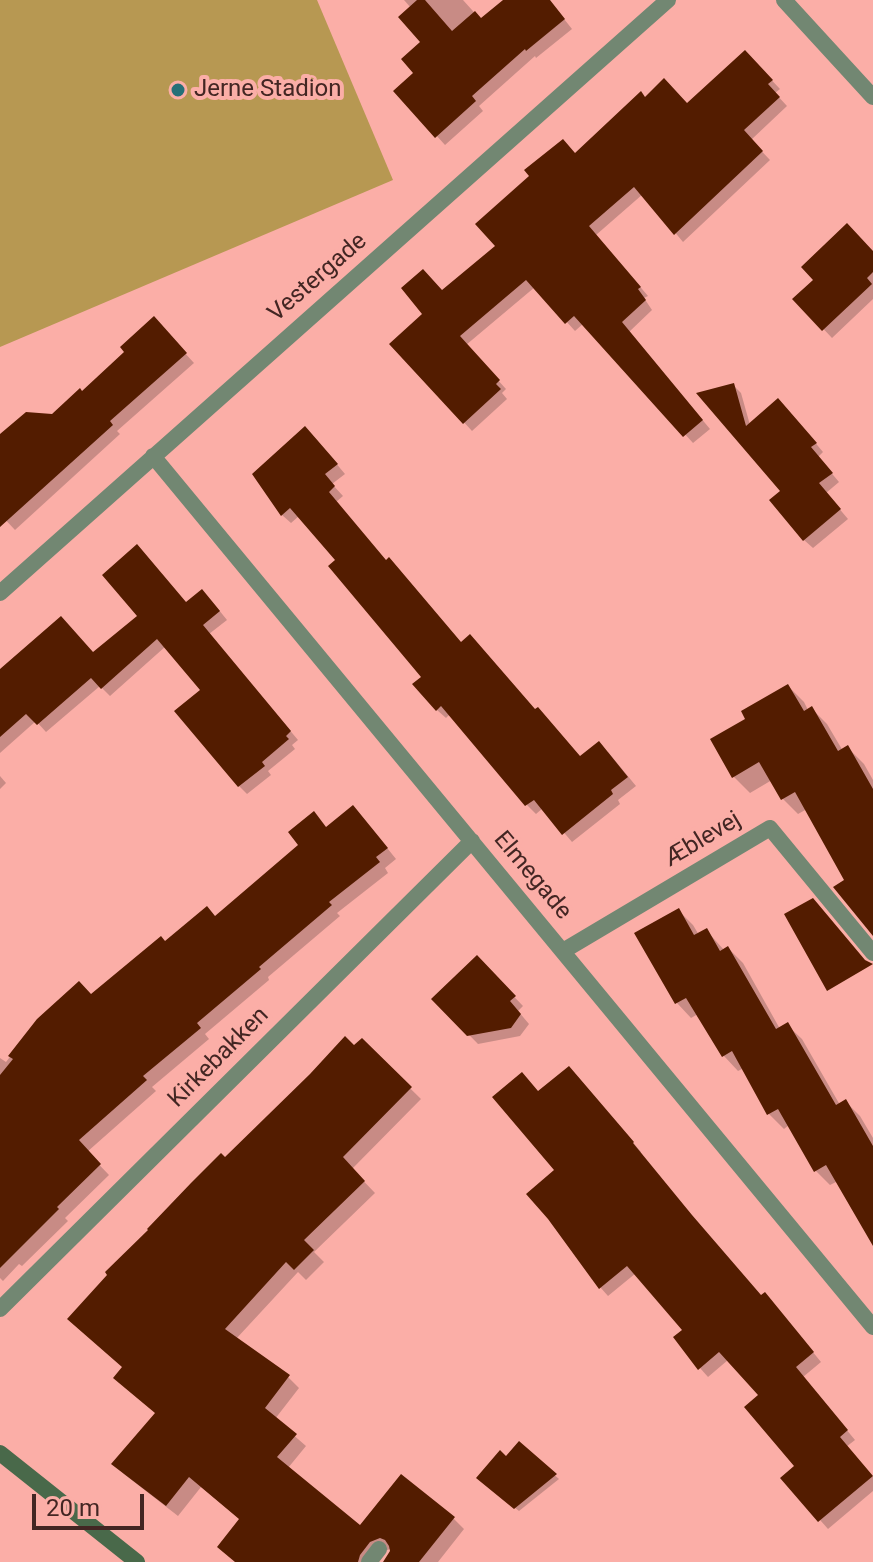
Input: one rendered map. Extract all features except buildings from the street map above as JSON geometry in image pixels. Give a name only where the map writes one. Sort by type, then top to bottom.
[{"type":"street","name":"Vestergade","points":[[0,593],[668,0]]},
{"type":"street","points":[[784,0],[873,97]]},
{"type":"street","name":"Elmegade","points":[[153,456],[873,1327]]},
{"type":"street","name":"Æblevej","points":[[563,951],[770,828],[873,953]]},
{"type":"street","name":"Kirkebakken","points":[[0,1309],[472,841]]},
{"type":"street","points":[[0,1453],[137,1562]]},
{"type":"shaded area","name":"Jerne Stadion","points":[[0,0],[317,0],[393,180],[0,347]]},
{"type":"place","name":"Jerne Stadion","points":[[178,90]]}]
